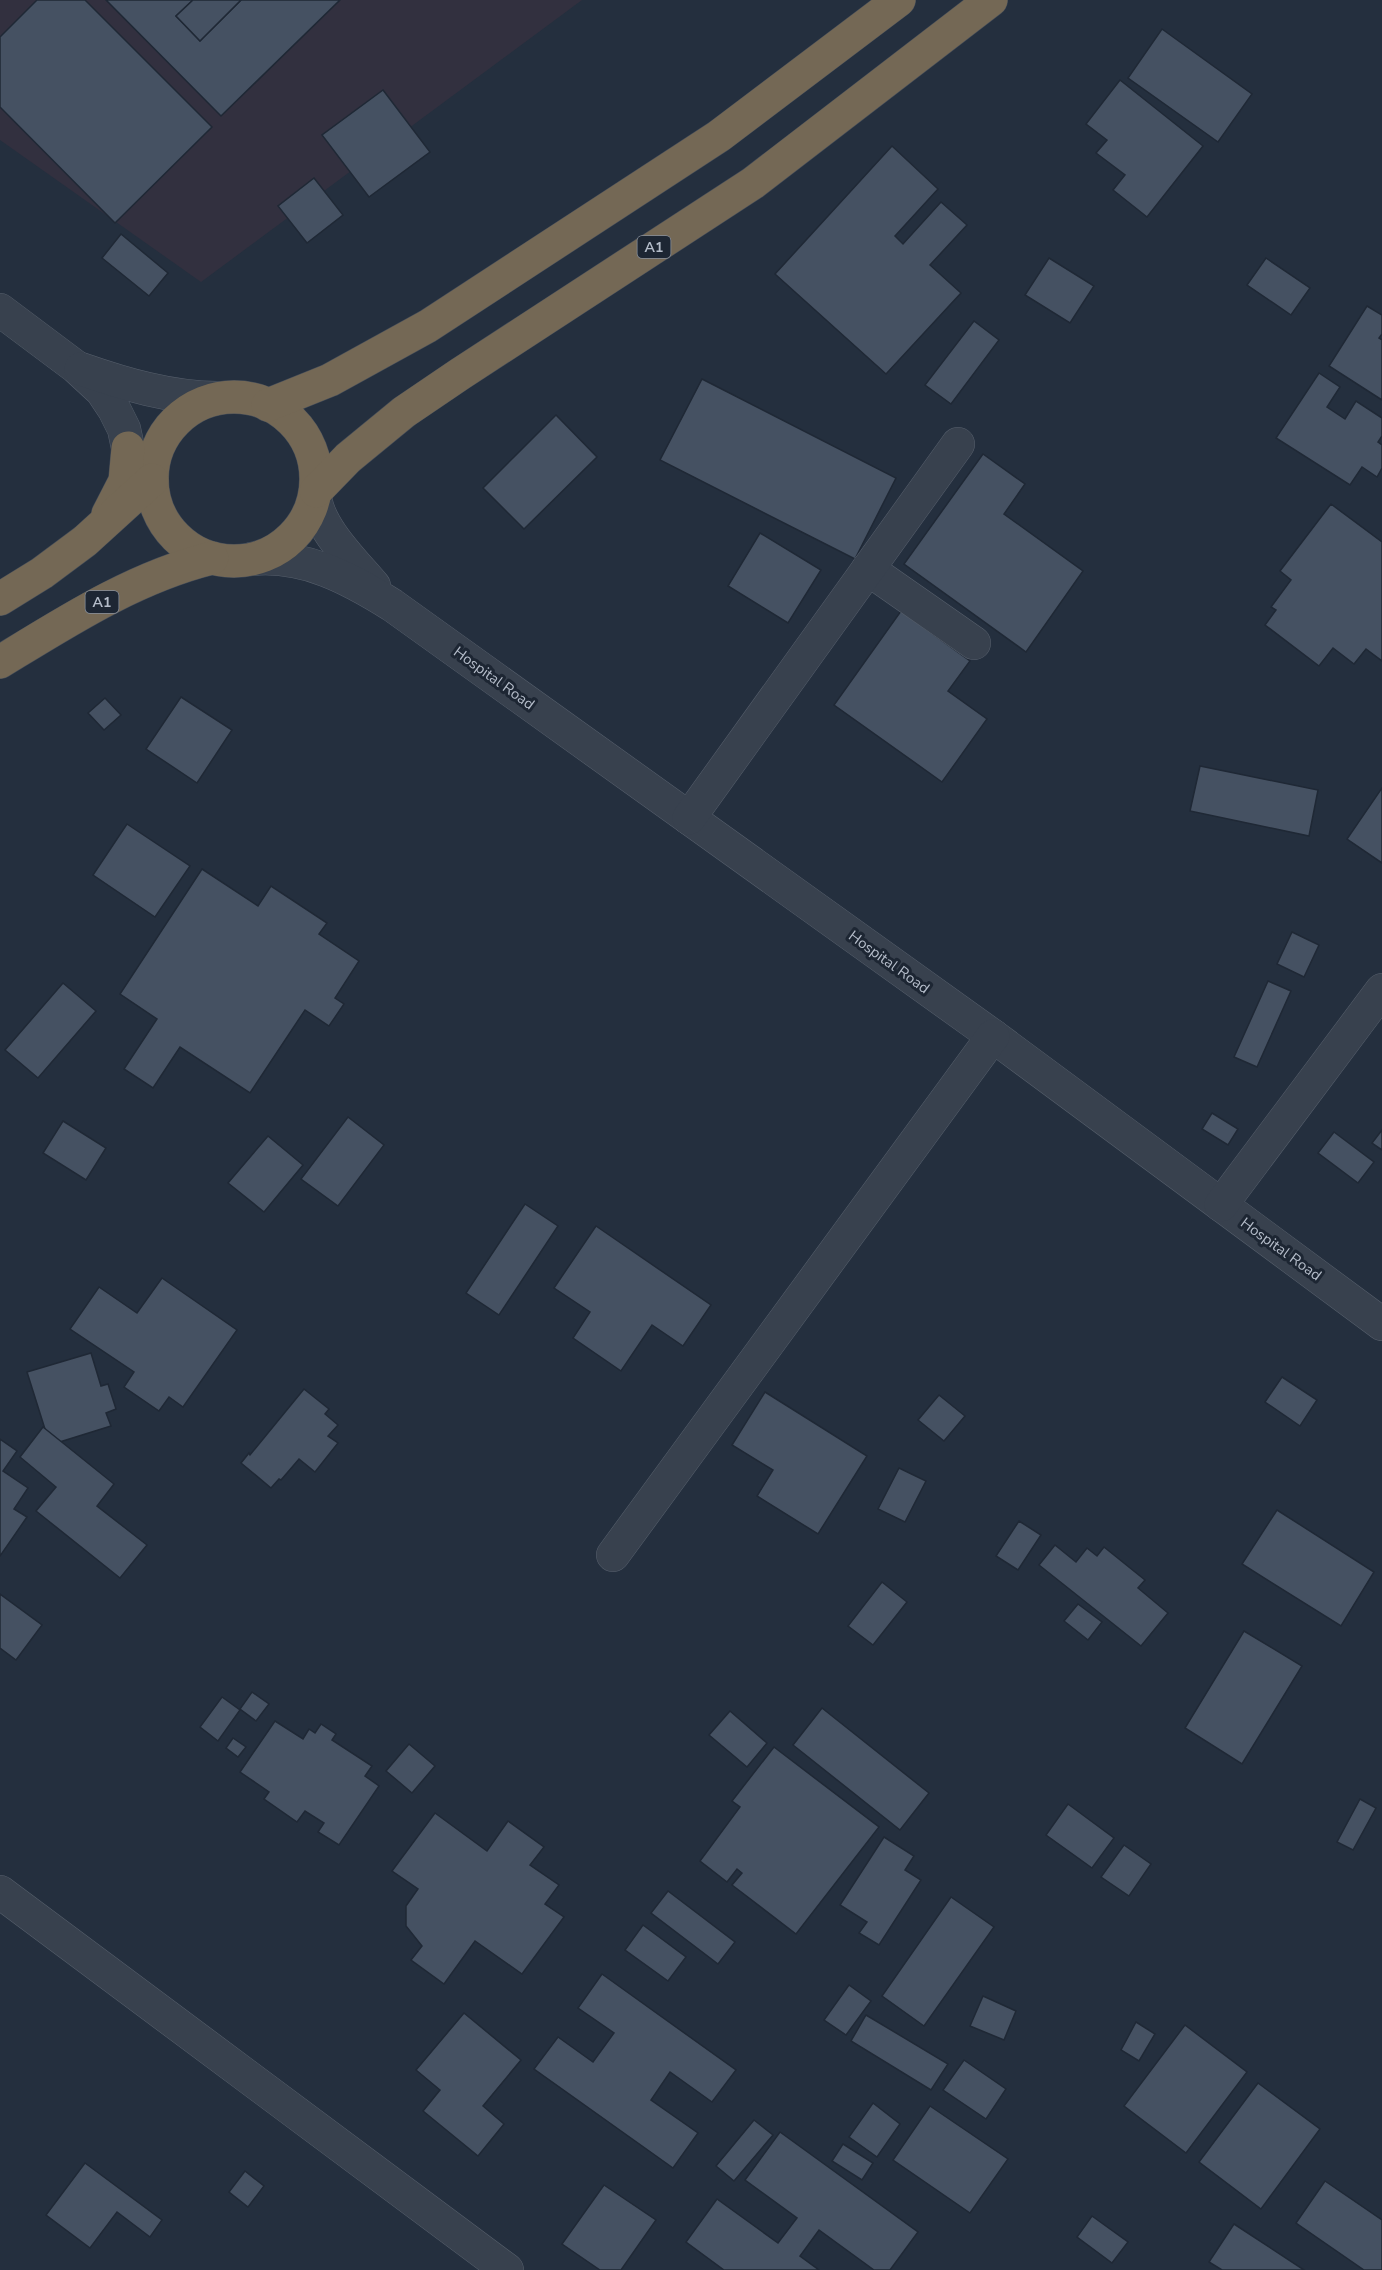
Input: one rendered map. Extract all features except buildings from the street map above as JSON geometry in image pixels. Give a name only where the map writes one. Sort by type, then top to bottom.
[{"type":"highway","points":[[268,405],[340,375],[428,326],[719,136],[898,0]]},
{"type":"highway","name":"A1","points":[[315,493],[348,458],[404,412],[753,183],[991,0]]},
{"type":"highway","points":[[236,397],[256,400],[268,405],[275,407],[290,419],[304,434],[312,452],[316,472],[315,493],[310,510],[300,528],[287,542],[271,553],[252,559],[212,558],[186,544],[165,523],[156,506],[152,478],[158,447],[167,430],[189,410],[217,398],[236,397]]},
{"type":"highway","points":[[85,541],[112,510],[125,481],[128,448]]},
{"type":"highway","points":[[0,599],[42,573],[85,541],[152,478]]},
{"type":"highway","name":"A1","points":[[0,662],[115,595],[174,568],[212,558]]},
{"type":"street","points":[[0,310],[76,367],[102,391],[124,429],[128,448],[152,478]]},
{"type":"street","points":[[76,367],[153,390],[200,398],[217,398]]},
{"type":"street","points":[[689,818],[958,444]]},
{"type":"street","points":[[315,493],[316,504],[329,530],[351,559],[392,605]]},
{"type":"street","points":[[252,559],[288,559],[326,569],[392,605]]},
{"type":"street","points":[[868,569],[974,643]]},
{"type":"street","name":"Hospital Road","points":[[392,605],[993,1036],[1382,1324]]},
{"type":"street","points":[[1221,1205],[1382,990]]},
{"type":"street","points":[[613,1555],[993,1036]]},
{"type":"street","points":[[0,1892],[507,2270]]},
{"type":"shaded area","points":[[0,0],[582,0],[201,282],[0,140]]}]
